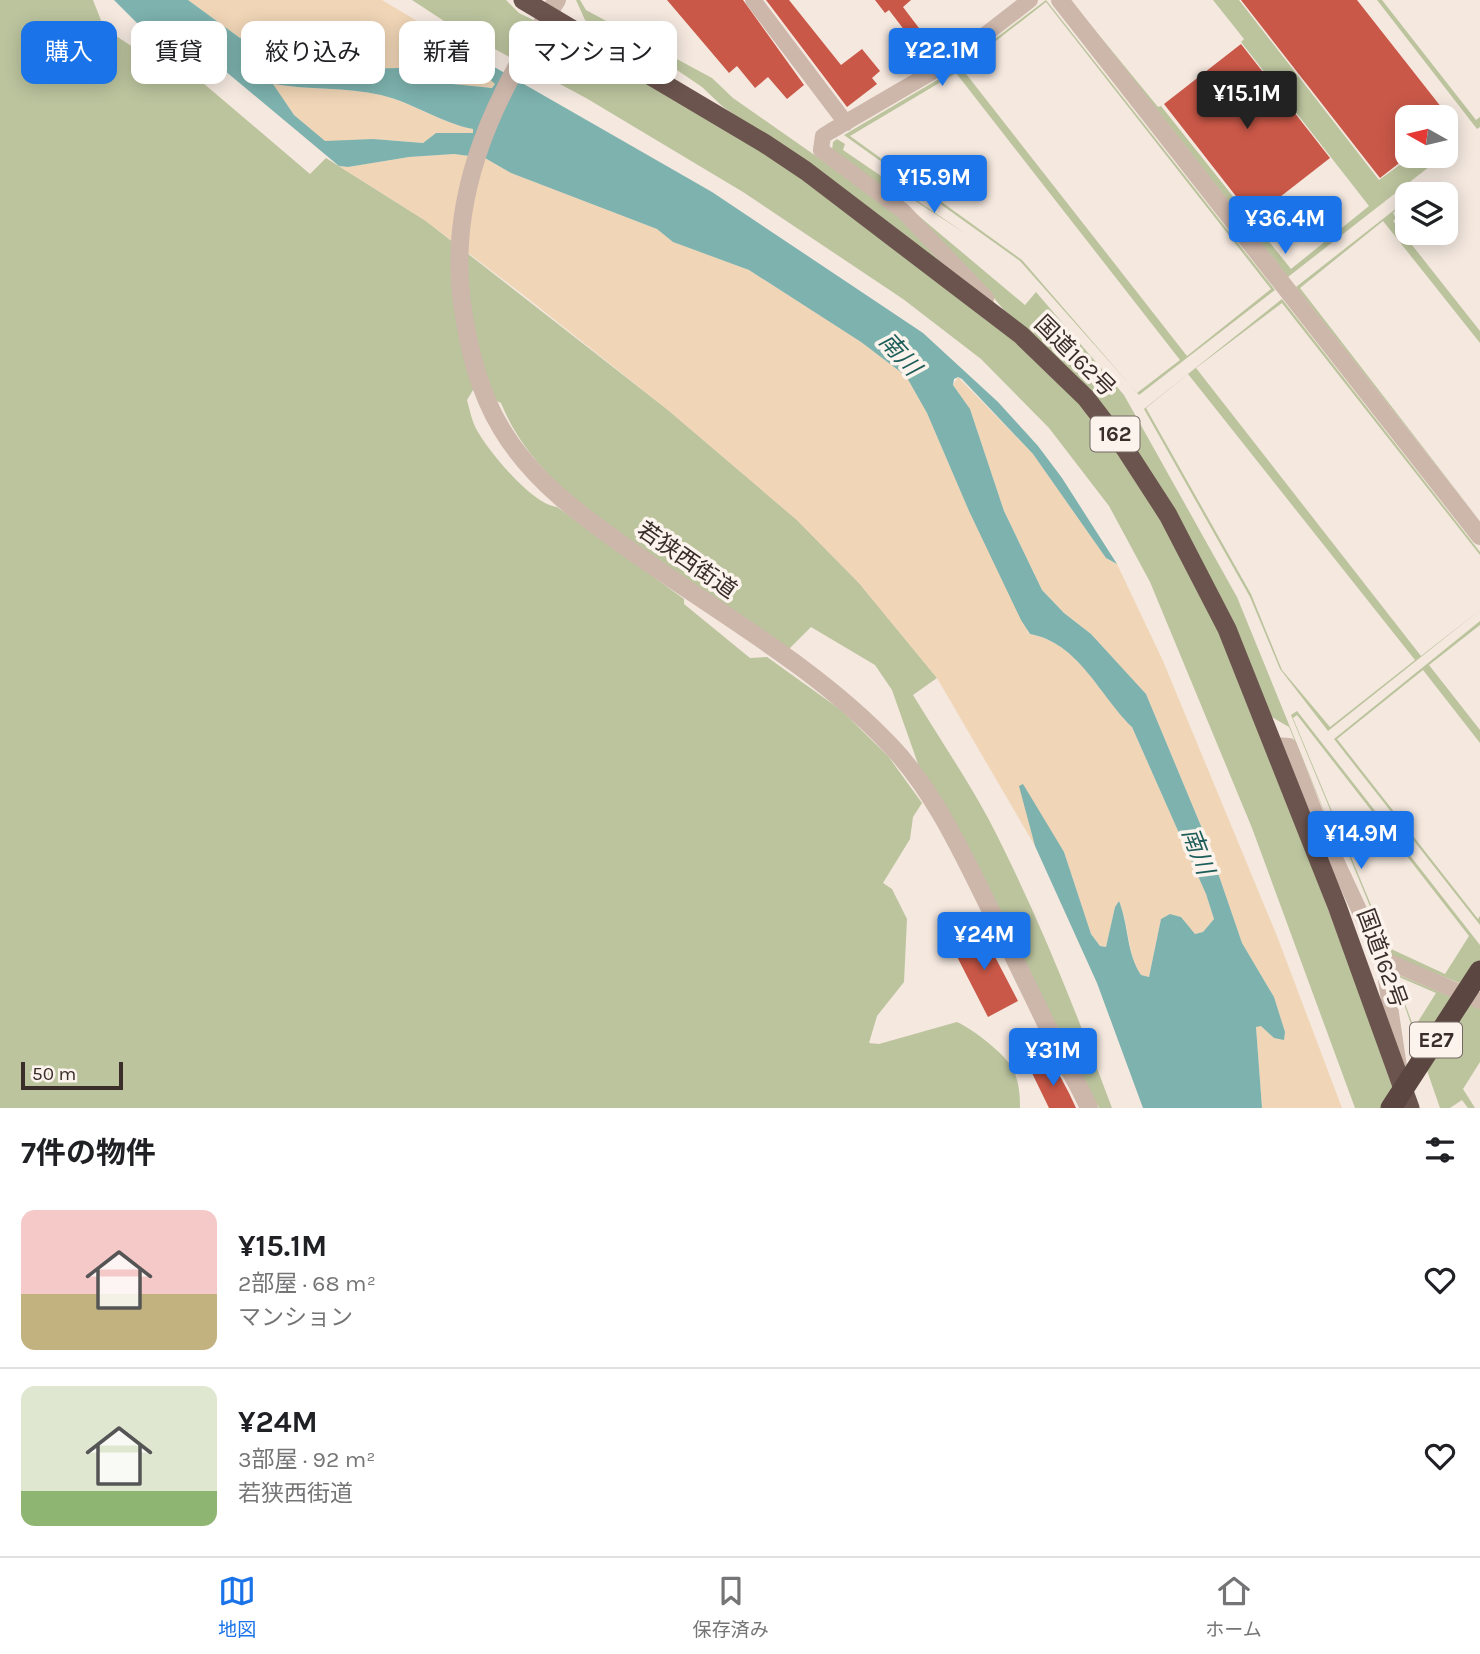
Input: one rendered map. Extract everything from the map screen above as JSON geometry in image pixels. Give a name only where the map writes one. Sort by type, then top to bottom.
[{"type":"highway","name":"国道162号","points":[[523,0],[775,150],[985,306],[1064,374],[1126,450],[1168,515],[1211,593],[1275,745],[1410,1108]]},
{"type":"highway","name":"E27","points":[[1391,1108],[1480,971]]},
{"type":"street","points":[[753,0],[846,123]]},
{"type":"street","points":[[985,306],[986,298],[975,284],[903,211],[821,150],[823,136],[951,61],[1030,0]]},
{"type":"street","points":[[1060,0],[1480,536]]},
{"type":"street","name":"若狭西街道","points":[[548,13],[511,74],[482,139],[468,178],[461,224],[460,266],[464,316],[475,368],[492,412],[521,457],[580,514],[807,673],[847,704],[899,755],[918,780],[957,847],[1089,1108]]},
{"type":"street","points":[[1275,745],[1289,746],[1321,828],[1380,955],[1387,961],[1480,1001]]},
{"type":"street","points":[[1387,961],[1386,980],[1400,1059],[1398,1072]]},
{"type":"green space","points":[[0,0],[93,0],[101,21],[21,21],[21,84],[117,84],[117,37],[131,46],[131,84],[204,84],[310,174],[326,158],[426,221],[668,410],[797,520],[859,583],[937,678],[913,695],[979,802],[1006,853],[1054,961],[1112,1108],[1099,1108],[918,764],[892,690],[875,665],[811,627],[788,650],[773,640],[621,534],[573,497],[531,454],[514,430],[501,403],[473,390],[467,400],[476,428],[502,464],[525,488],[547,504],[557,507],[684,599],[684,604],[750,658],[767,657],[841,710],[888,756],[922,803],[913,817],[910,839],[883,883],[892,889],[907,919],[904,982],[877,1016],[869,1043],[879,1044],[957,1022],[988,1042],[1009,1063],[1018,1083],[1020,1108],[0,1108]]},
{"type":"green space","points":[[412,0],[506,0],[519,13],[536,21],[509,21],[509,57],[495,49],[495,21],[444,21]]},
{"type":"green space","points":[[576,0],[580,0],[586,10],[606,21],[585,20]]},
{"type":"green space","points":[[1046,0],[1275,290],[1139,395],[1137,393],[1180,360],[956,73],[850,136],[1022,260],[1129,383],[1020,261],[844,135],[954,70]],"holes":[[[1046,2],[1271,289],[1187,356],[963,70],[969,62]]]},
{"type":"green space","points":[[1213,0],[1239,0],[1379,180],[1396,168],[1428,168],[1410,182],[1395,182],[1395,193],[1288,277],[1085,18],[1158,107],[1161,106],[1291,269],[1369,206],[1241,42],[1244,39]]},
{"type":"green space","points":[[1377,0],[1382,0],[1476,120],[1480,117],[1480,127],[1477,129]]},
{"type":"green space","points":[[677,59],[712,78],[733,98],[903,217],[969,285],[722,106],[702,87],[677,70]]},
{"type":"green space","points":[[560,84],[650,84],[760,148],[982,312],[1081,401],[1163,518],[1234,660],[1403,1108],[1355,1108],[1252,828],[1150,582],[1109,506],[1049,428],[981,359],[903,299],[743,192]]},
{"type":"green space","points":[[837,139],[845,144],[843,150],[966,234],[906,195],[880,187],[832,151],[833,142]]},
{"type":"green space","points":[[1395,209],[1395,236],[1383,221],[1300,288],[1480,521],[1296,287]]},
{"type":"green space","points":[[914,212],[1025,305],[1036,292],[1124,395],[1237,597],[1343,857],[1289,727],[1270,716],[1186,532],[980,281]]},
{"type":"green space","points":[[1402,245],[1412,245],[1480,331],[1480,343]]},
{"type":"green space","points":[[1282,299],[1480,555],[1282,303],[1196,368],[1421,656],[1480,610],[1328,731],[1280,669],[1250,597],[1144,409]],"holes":[[[1188,374],[1415,660],[1330,727],[1282,670],[1251,594],[1146,408]]]},
{"type":"green space","points":[[1480,621],[1480,625],[1429,665],[1480,730],[1480,743],[1423,670],[1337,739],[1478,919],[1480,916],[1480,925],[1334,739]]},
{"type":"green space","points":[[1297,711],[1480,945],[1480,991],[1393,957],[1388,950],[1291,715]],"holes":[[[1297,715],[1469,936],[1445,974],[1389,948],[1293,718]]]},
{"type":"green space","points":[[1399,975],[1480,1009],[1480,1062],[1463,1089],[1475,1108],[1468,1108],[1462,1100],[1450,1108],[1440,1108],[1395,978]],"holes":[[[1399,977],[1436,993],[1414,1028],[1396,979]]]},
{"type":"sand","points":[[188,0],[382,0],[417,21],[399,21],[399,68],[385,68],[385,21],[241,21],[241,38],[227,28],[227,21],[217,21]]},
{"type":"sand","points":[[272,84],[381,95],[473,129],[474,133],[436,133],[423,143],[373,139],[325,142],[294,115]]},
{"type":"sand","points":[[453,84],[495,84],[493,88]]},
{"type":"sand","points":[[454,154],[485,158],[511,173],[657,229],[673,242],[749,270],[861,342],[906,376],[927,413],[969,511],[1029,634],[1047,639],[1075,659],[1132,727],[1206,894],[1214,919],[1203,932],[1195,934],[1181,917],[1170,914],[1161,919],[1149,977],[1141,975],[1133,957],[1119,901],[1115,907],[1106,947],[1100,946],[1091,934],[1064,852],[1020,786],[1035,846],[937,678],[859,583],[797,520],[668,410],[426,221],[339,166]]},
{"type":"sand","points":[[958,377],[1033,454],[1106,558],[1117,564],[1163,661],[1277,936],[1342,1108],[1262,1108],[1256,1026],[1261,1026],[1274,1038],[1284,1039],[1285,1032],[1274,997],[1242,943],[1206,838],[1146,694],[1091,634],[1064,613],[1042,590],[1004,511],[970,409],[953,385]]},
{"type":"water","points":[[114,0],[188,0],[217,21],[135,21]]},
{"type":"water","name":"南川","points":[[227,28],[241,38],[241,84],[273,84],[385,84],[385,68],[399,68],[399,84],[453,84],[492,88],[495,84],[495,67],[509,75],[509,84],[524,84],[712,192],[923,333],[998,402],[1038,446],[1062,478],[1117,564],[1106,558],[1033,454],[962,379],[954,379],[953,385],[970,409],[1004,511],[1042,590],[1064,613],[1091,634],[1146,694],[1206,838],[1242,943],[1274,997],[1285,1032],[1284,1040],[1274,1038],[1261,1026],[1256,1027],[1262,1108],[1143,1108],[1097,983],[1035,846],[1019,786],[1023,784],[1064,852],[1091,934],[1100,946],[1106,947],[1115,907],[1119,901],[1130,948],[1141,975],[1149,977],[1161,919],[1170,914],[1181,917],[1195,934],[1203,932],[1214,919],[1206,894],[1132,727],[1075,659],[1047,639],[1030,634],[1021,620],[969,511],[927,413],[906,376],[861,342],[749,270],[673,242],[657,229],[511,173],[485,158],[454,154],[339,166],[227,73]],"holes":[[[273,84],[381,95],[473,129],[473,133],[436,133],[423,143],[373,139],[325,141],[294,115]]]},
{"type":"building","points":[[667,0],[743,0],[804,85],[787,99],[768,77],[755,88],[737,66],[729,73]]},
{"type":"building","points":[[766,0],[789,0],[841,65],[862,49],[880,71],[872,78],[877,84],[847,107]]},
{"type":"building","points":[[875,0],[911,0],[903,7],[925,36],[915,44],[889,10],[885,13]]},
{"type":"building","points":[[1241,0],[1357,0],[1440,105],[1395,105],[1395,166],[1380,178]]},
{"type":"building","points":[[1241,44],[1330,158],[1253,218],[1164,104]]},
{"type":"building","points":[[980,928],[1018,1001],[988,1017],[950,943]]},
{"type":"building","points":[[1053,1063],[1076,1108],[1049,1108],[1032,1073]]}]
